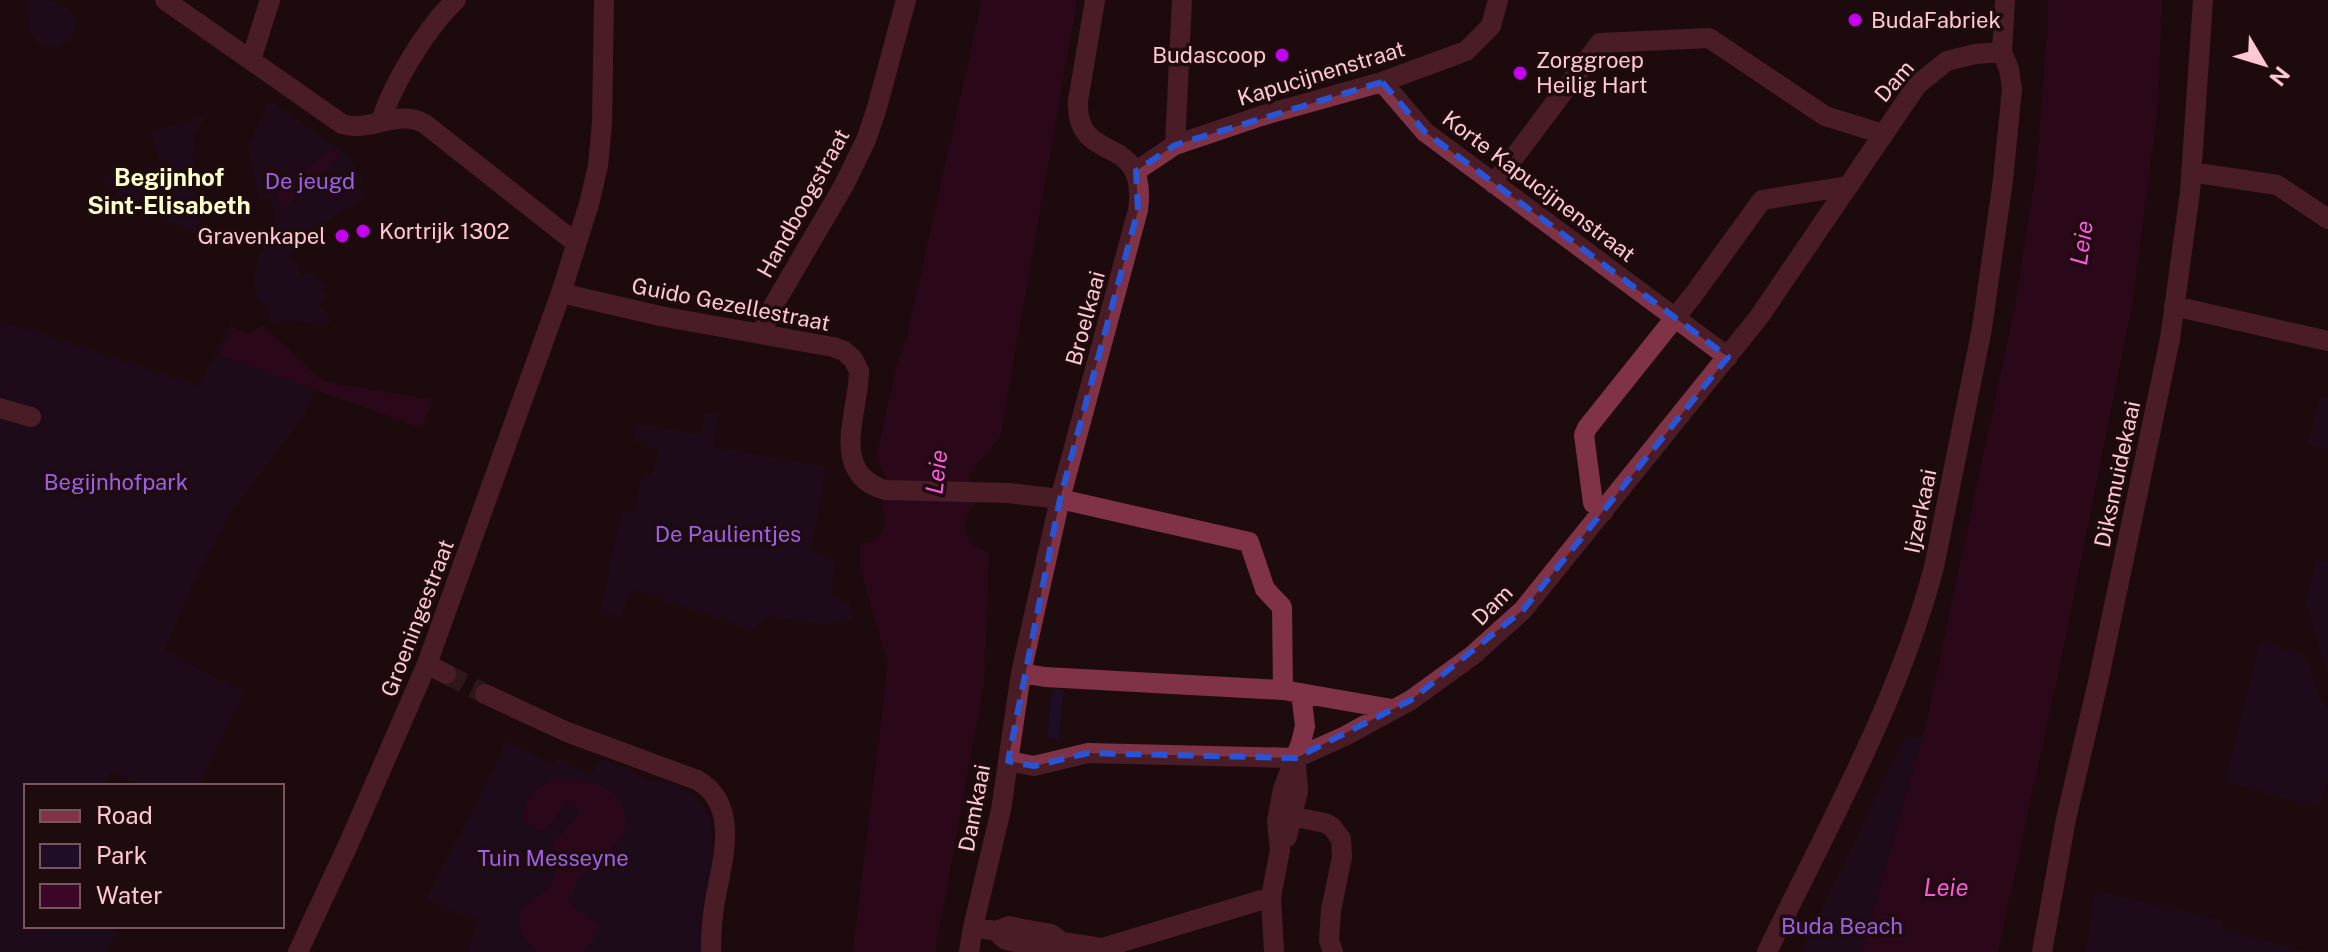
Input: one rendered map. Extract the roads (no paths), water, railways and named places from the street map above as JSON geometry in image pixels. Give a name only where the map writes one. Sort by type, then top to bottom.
[{"type":"street","points":[[165,0],[342,124],[351,126],[409,118],[425,124],[576,243]]},
{"type":"street","points":[[251,60],[270,0]]},
{"type":"street","points":[[381,121],[397,80],[437,21],[456,0]]},
{"type":"street","name":"Groeningestraat","points":[[298,952],[427,664],[561,293],[598,166],[603,109],[604,0]]},
{"type":"street","points":[[1095,0],[1078,117],[1089,138],[1126,158],[1136,171]]},
{"type":"street","points":[[1175,145],[1182,0]]},
{"type":"street","name":"Kapucijnenstraat","points":[[1136,171],[1175,145],[1261,116],[1382,82],[1466,51],[1491,26],[1498,0]]},
{"type":"street","points":[[2002,52],[2005,0]]},
{"type":"street","name":"Diksmuidekaai","points":[[2042,952],[2066,819],[2170,339],[2191,172],[2203,0]]},
{"type":"street","name":"Handboogstraat","points":[[761,334],[772,308],[844,185],[866,140],[876,111],[901,1]]},
{"type":"street","points":[[1494,184],[1600,43],[1709,38],[1825,116],[1883,134]]},
{"type":"street","name":"Dam","points":[[1008,761],[1034,766],[1088,753],[1296,758],[1345,736],[1446,677],[1510,623],[1728,357],[1792,271],[1917,85],[1947,61],[2002,52]]},
{"type":"street","name":"Ijzerkaai","points":[[1767,952],[1891,695],[1934,567],[1982,328],[1996,239],[2012,89],[2002,52]]},
{"type":"street","name":"Korte Kapucijnenstraat","points":[[1382,82],[1425,132],[1676,318]]},
{"type":"street","name":"Broelkaai","points":[[1021,673],[1060,499],[1138,210],[1140,181],[1136,171]]},
{"type":"street","points":[[2191,172],[2277,185],[2328,219]]},
{"type":"street","points":[[1604,511],[1593,503],[1584,435],[1587,428],[1676,318],[1762,200],[1848,186]]},
{"type":"street","name":"Guido Gezellestraat","points":[[561,293],[660,316],[844,351],[859,371],[849,447],[853,463],[862,478],[885,490],[1008,493],[1060,499],[1249,542],[1265,589],[1282,607],[1292,692]]},
{"type":"street","points":[[2174,306],[2328,341]]},
{"type":"street","points":[[1676,318],[1728,357]]},
{"type":"street","points":[[0,408],[31,417]]},
{"type":"street","points":[[427,664],[446,674]]},
{"type":"street","points":[[1021,673],[1292,692],[1392,709]]},
{"type":"street","name":"Damkaai","points":[[969,952],[1001,810],[1021,673]]},
{"type":"street","points":[[1274,952],[1271,897],[1280,850],[1289,834],[1298,791],[1296,758],[1305,726],[1292,692]]},
{"type":"street","points":[[485,694],[567,732],[697,780],[715,794],[724,816],[724,848],[714,905],[711,952]]},
{"type":"street","points":[[1305,819],[1325,823],[1341,839],[1342,857],[1331,910],[1329,940],[1333,952]]},
{"type":"street","points":[[973,927],[996,931],[1006,940],[1045,948],[1062,942],[1102,948],[1271,897]]},
{"type":"water","points":[[982,0],[1077,0],[1000,437],[968,476],[975,503],[968,515],[966,534],[973,544],[989,552],[984,682],[935,952],[853,952],[888,664],[860,567],[860,544],[874,541],[885,526],[882,507],[886,478],[877,455],[896,369],[907,336]]},
{"type":"water","name":"Leie","points":[[2047,0],[2162,0],[2157,114],[2133,299],[2062,655],[1998,952],[1862,952],[1925,729],[2015,307],[2037,165]]},
{"type":"water","points":[[331,149],[341,155],[282,210],[277,193]]},
{"type":"water","points":[[263,326],[324,382],[433,400],[422,428],[219,355],[233,327],[248,334]]},
{"type":"water","points":[[553,779],[597,784],[616,795],[625,814],[621,838],[581,876],[572,895],[572,907],[595,921],[599,927],[594,939],[582,952],[539,952],[525,938],[521,926],[523,907],[553,883],[553,844],[580,811],[573,804],[563,803],[544,830],[526,822],[524,815],[530,799]]},
{"type":"tunnel","points":[[446,674],[485,694]]},
{"type":"place","name":"BudaFabriek","points":[[1855,20]]},
{"type":"place","name":"Budascoop","points":[[1282,55]]},
{"type":"place","name":"Zorggroep Heilig Hart","points":[[1520,73]]},
{"type":"place","name":"Kortrijk 1302","points":[[363,231]]},
{"type":"place","name":"Gravenkapel","points":[[342,236]]},
{"type":"district","name":"Begijnhof Sint-Elisabeth","points":[[169,192]]},
{"type":"park label","name":"De jeugd","points":[[310,181]]},
{"type":"park label","name":"Begijnhofpark","points":[[116,482]]},
{"type":"park label","name":"De Paulientjes","points":[[728,534]]},
{"type":"park label","name":"Tuin Messeyne","points":[[553,858]]},
{"type":"park label","name":"Buda Beach","points":[[1842,926]]}]
